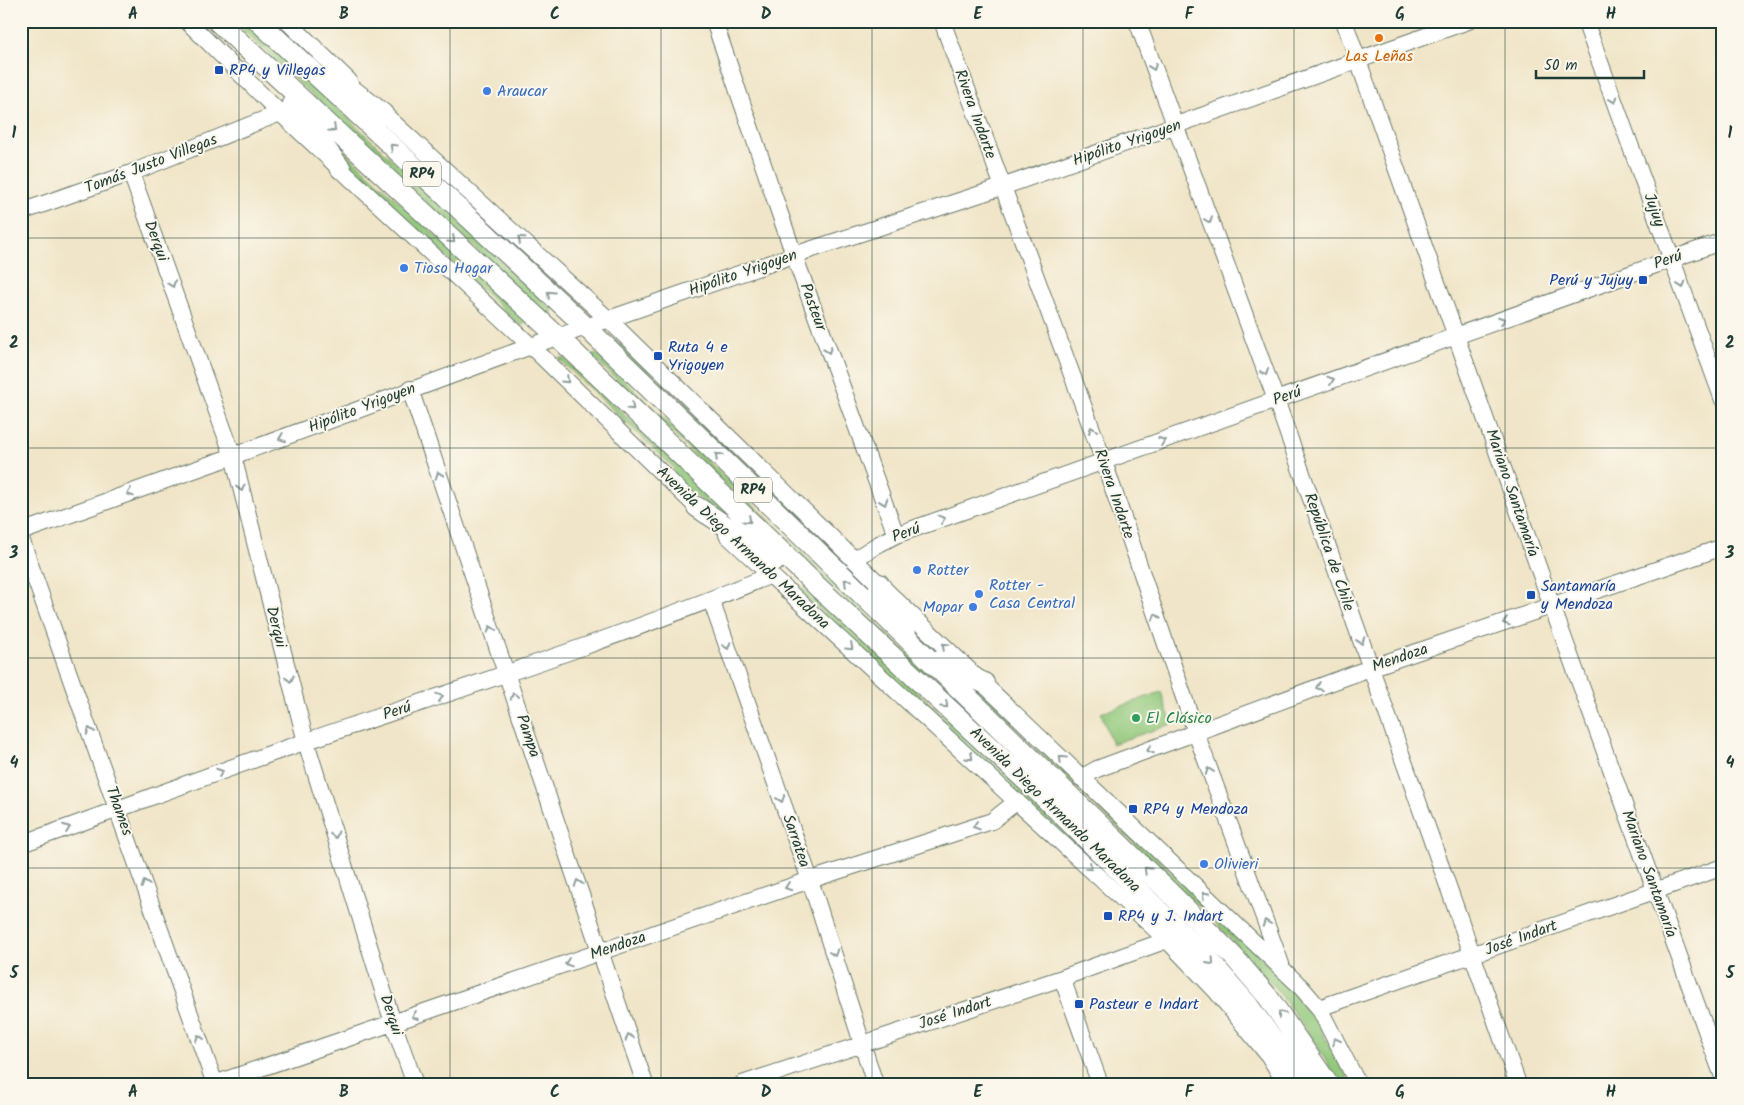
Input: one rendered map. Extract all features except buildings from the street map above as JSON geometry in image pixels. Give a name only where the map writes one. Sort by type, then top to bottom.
[{"type":"main road","points":[[209,21],[241,44]]},
{"type":"main road","name":"Avenida Diego Armando Maradona","points":[[217,21],[558,337],[820,589],[1052,805],[1209,960],[1253,1012],[1305,1084]]},
{"type":"main road","name":"Avenida Diego Armando Maradona","points":[[258,21],[586,327],[920,652],[1076,800],[1233,956],[1274,1004],[1328,1084]]},
{"type":"main road","points":[[262,21],[383,114]]},
{"type":"main road","points":[[259,60],[341,169]]},
{"type":"main road","points":[[697,507],[820,589]]},
{"type":"main road","points":[[879,584],[920,652],[984,683]]},
{"type":"street","name":"Avenida Diego Armando Maradona","points":[[188,21],[280,113],[531,346],[697,507],[1167,940],[1216,990],[1269,1056],[1286,1084]]},
{"type":"street","points":[[287,21],[383,114],[609,320],[879,584],[1282,969],[1319,1008],[1358,1084]]},
{"type":"street","name":"Pasteur","points":[[714,21],[794,255],[896,535]]},
{"type":"street","name":"Rivera Indarte","points":[[942,21],[1104,462],[1196,734],[1282,969]]},
{"type":"street","name":"República de Chile","points":[[1137,21],[1276,400],[1518,1084]]},
{"type":"street","name":"Mariano Santamaría","points":[[1344,21],[1552,606],[1723,1078]]},
{"type":"street","name":"Hipólito Yrigoyen","points":[[21,532],[531,346],[1175,127],[1468,21]]},
{"type":"street","name":"Jujuy","points":[[1585,21],[1723,400]]},
{"type":"street","name":"Tomás Justo Villegas","points":[[21,212],[132,172],[280,113]]},
{"type":"street","name":"Derqui","points":[[132,172],[233,456],[306,742],[393,1023],[415,1084]]},
{"type":"street","name":"Perú","points":[[855,559],[877,544],[896,535],[1723,241]]},
{"type":"street","name":"Pampa","points":[[410,390],[644,1084]]},
{"type":"street","name":"Thames","points":[[21,539],[215,1084]]},
{"type":"street","name":"Mendoza","points":[[1081,778],[1097,769],[1196,734],[1370,668],[1723,547]]},
{"type":"street","name":"Perú","points":[[21,844],[306,742],[507,675],[711,600],[771,575]]},
{"type":"street","name":"Sarratea","points":[[711,600],[810,880],[876,1084]]},
{"type":"street","name":"Mendoza","points":[[215,1084],[810,880],[992,821],[1017,801]]},
{"type":"street","name":"José Indart","points":[[1319,1008],[1473,955],[1654,889],[1723,867]]},
{"type":"street","name":"José Indart","points":[[742,1084],[1062,978],[1167,940]]},
{"type":"street","points":[[1062,978],[1100,1084]]},
{"type":"green space","points":[[233,21],[244,21],[554,311],[548,316]]},
{"type":"green space","points":[[329,137],[528,321],[521,326],[345,163]]},
{"type":"green space","points":[[620,343],[813,532],[614,346]]},
{"type":"green space","points":[[596,353],[1024,766],[959,710],[591,355]]},
{"type":"green space","points":[[558,358],[564,358],[757,539],[716,512],[673,476],[674,468]]},
{"type":"green space","points":[[764,558],[816,598],[1042,807],[1257,1025]]},
{"type":"green space","points":[[962,676],[986,692],[1295,991],[1313,1016],[1351,1084],[1339,1084],[1313,1039],[1277,990],[1216,923]]},
{"type":"green space","name":"El Clásico","points":[[1161,692],[1172,724],[1112,744],[1101,713]]},
{"type":"place","name":"Las Leñas","points":[[1379,38]]},
{"type":"place","name":"RP4 y Villegas","points":[[219,70]]},
{"type":"place","name":"Araucar","points":[[487,91]]},
{"type":"place","name":"Tioso Hogar","points":[[404,268]]},
{"type":"place","name":"Perú y Jujuy","points":[[1643,280]]},
{"type":"place","name":"Ruta 4 e Yrigoyen","points":[[658,356]]},
{"type":"place","name":"Rotter","points":[[917,570]]},
{"type":"place","name":"Rotter - Casa Central","points":[[979,594]]},
{"type":"place","name":"Santamaría y Mendoza","points":[[1531,595]]},
{"type":"place","name":"Mopar","points":[[973,607]]},
{"type":"place","name":"El Clásico","points":[[1136,718]]},
{"type":"place","name":"RP4 y Mendoza","points":[[1133,809]]},
{"type":"place","name":"Olivieri","points":[[1204,864]]},
{"type":"place","name":"RP4 y J. Indart","points":[[1108,916]]},
{"type":"place","name":"Pasteur e Indart","points":[[1079,1004]]}]
